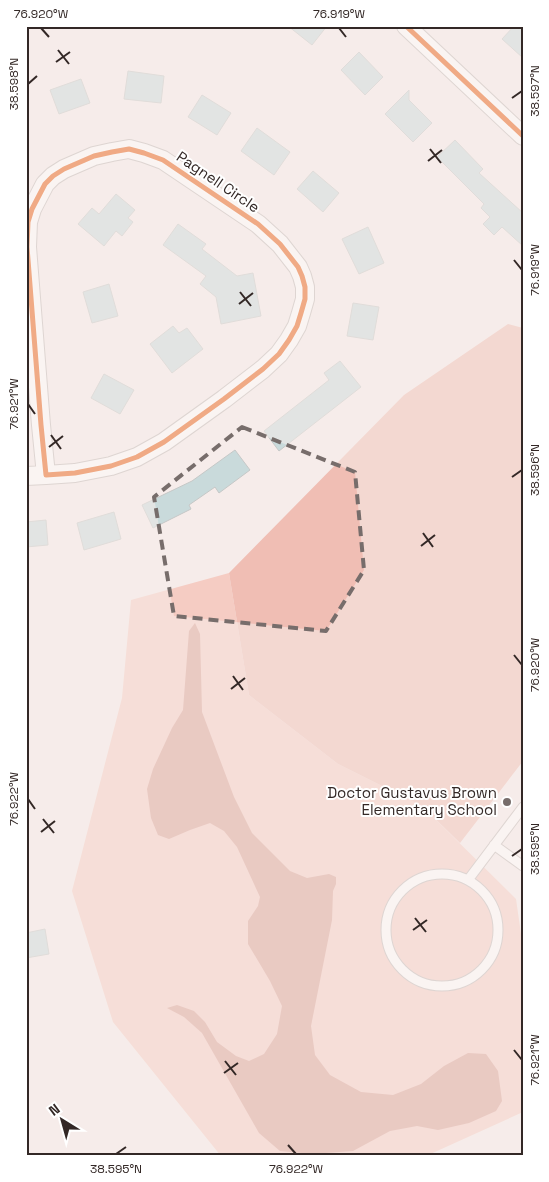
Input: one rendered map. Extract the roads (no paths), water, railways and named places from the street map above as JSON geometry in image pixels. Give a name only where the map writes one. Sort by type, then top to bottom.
[{"type":"street","points":[[406,26],[523,136]]},
{"type":"street","name":"Pagnell Circle","points":[[26,476],[46,476],[75,473],[111,466],[137,457],[164,442],[264,369],[280,354],[297,326],[305,287],[298,267],[280,244],[258,224],[195,181],[163,160],[144,152],[129,150],[112,152],[94,156],[64,169],[45,184],[32,209],[28,222],[27,247],[46,476]]},
{"type":"lane","points":[[468,880],[523,807]]},
{"type":"lane","points":[[494,845],[523,866]]},
{"type":"lane","points":[[445,874],[468,880],[480,888],[494,908],[498,921],[498,933],[492,957],[475,976],[452,986],[427,984],[415,979],[405,972],[390,952],[386,927],[393,903],[400,893],[421,878],[445,874]]},
{"type":"place","name":"Doctor Gustavus Brown Elementary School","points":[[507,802]]}]
